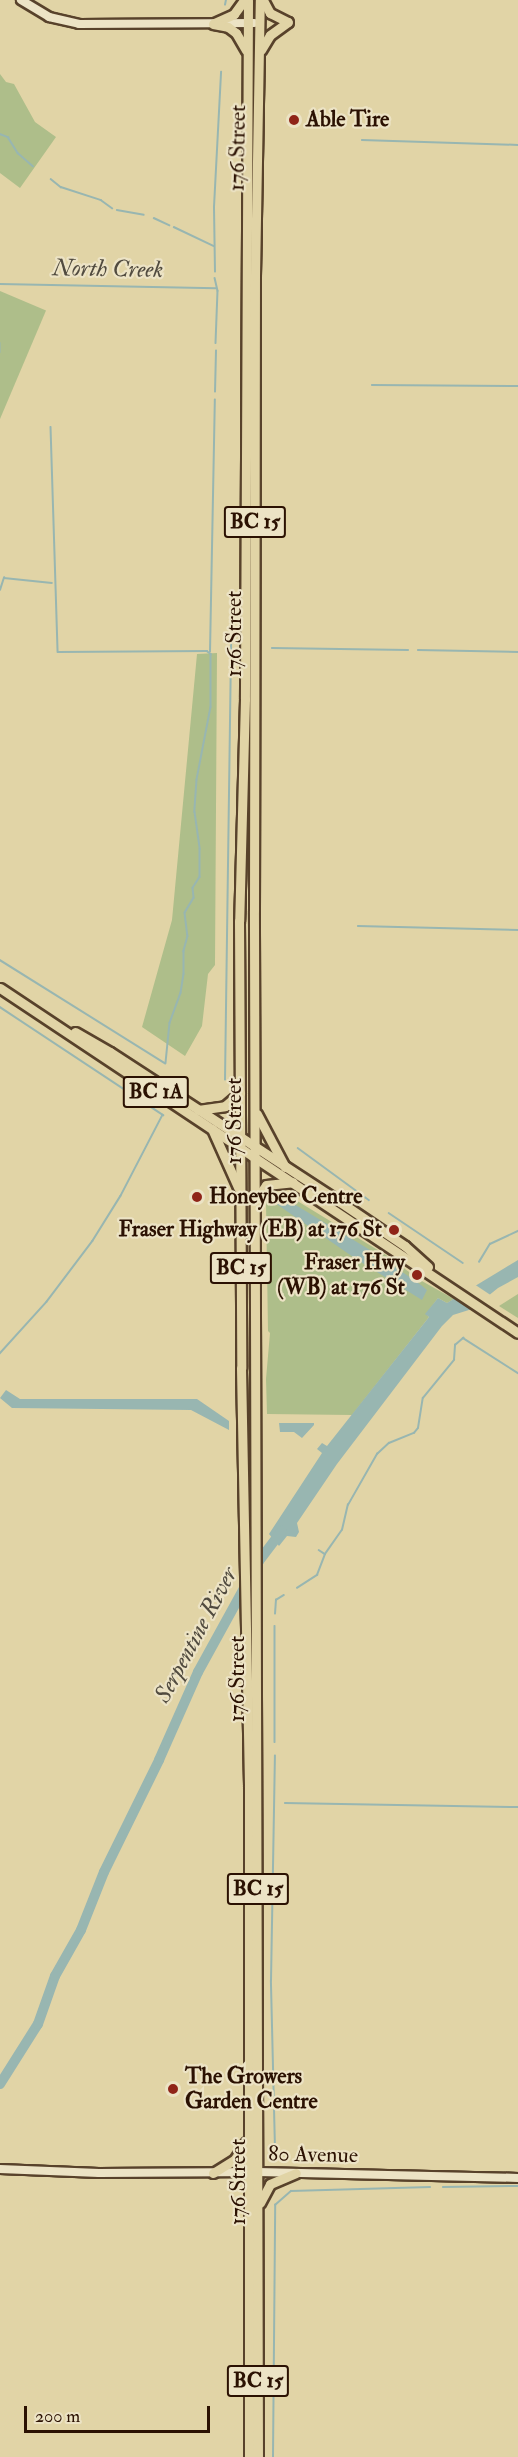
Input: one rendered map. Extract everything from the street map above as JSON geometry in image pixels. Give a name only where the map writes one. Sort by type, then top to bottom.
[{"type":"main road","name":"BC 15","points":[[240,1093],[239,921],[245,699],[248,55],[246,0]]},
{"type":"main road","points":[[213,24],[234,14],[246,0]]},
{"type":"main road","points":[[259,55],[270,35],[288,22],[270,13],[261,0]]},
{"type":"main road","name":"176 Street","points":[[258,2457],[255,276],[261,0]]},
{"type":"main road","points":[[213,24],[228,27],[236,33],[248,55]]},
{"type":"main road","name":"BC 1A","points":[[0,988],[212,1129],[240,1142]]},
{"type":"main road","name":"BC 1A","points":[[14,997],[110,1052],[198,1110],[255,1153]]},
{"type":"main road","points":[[100,1055],[135,1072],[240,1142]]},
{"type":"main road","points":[[198,1110],[225,1107],[240,1093]]},
{"type":"main road","name":"176 Street","points":[[240,1093],[249,1786],[247,2140],[249,2457]]},
{"type":"main road","points":[[255,1109],[285,1167]]},
{"type":"main road","points":[[212,1129],[240,1193]]},
{"type":"main road","points":[[255,1153],[285,1167],[405,1246],[457,1292]]},
{"type":"main road","points":[[255,1153],[293,1182],[518,1333]]},
{"type":"main road","points":[[255,1201],[266,1185],[293,1182]]},
{"type":"main road","points":[[213,2173],[235,2159],[247,2140]]},
{"type":"main road","name":"80 Avenue","points":[[0,2169],[99,2173],[258,2172],[518,2178]]},
{"type":"main road","points":[[258,2214],[267,2187],[275,2180],[296,2173]]},
{"type":"street","points":[[21,0],[41,13],[63,21],[107,24],[259,23]]},
{"type":"green space","points":[[0,74],[6,82],[14,84],[35,122],[56,137],[20,188],[0,173]]},
{"type":"green space","points":[[0,291],[46,311],[0,419]]},
{"type":"green space","points":[[217,653],[215,965],[208,974],[202,1026],[185,1056],[142,1027],[172,920],[197,654]]},
{"type":"green space","points":[[279,1193],[299,1202],[386,1255],[420,1280],[454,1299],[447,1303],[438,1298],[426,1314],[429,1317],[352,1415],[267,1414],[266,1379],[270,1333],[268,1331],[266,1203],[268,1197]]},
{"type":"green space","points":[[518,1294],[518,1318],[499,1306]]},
{"type":"water","points":[[277,1196],[375,1253],[421,1285],[427,1290],[422,1300],[356,1259],[275,1203],[271,1204],[271,1198]]},
{"type":"water","points":[[518,1260],[518,1277],[498,1288],[472,1309],[453,1315],[442,1326],[337,1464],[297,1523],[299,1532],[296,1537],[287,1536],[279,1546],[269,1534],[322,1453],[317,1449],[322,1443],[327,1446],[429,1317],[425,1314],[438,1298],[447,1303]]},
{"type":"water","points":[[6,1390],[20,1399],[197,1399],[229,1421],[229,1430],[191,1410],[12,1408],[0,1398]]},
{"type":"water","points":[[279,1423],[314,1423],[314,1425],[302,1438],[294,1432],[280,1432]]},
{"type":"pier","points":[[474,1284],[492,1296],[473,1311],[452,1296]]},
{"type":"waterway","points":[[225,5],[226,0]]},
{"type":"waterway","points":[[215,272],[214,207],[221,72]]},
{"type":"waterway","points":[[0,134],[8,137],[18,153],[33,166]]},
{"type":"waterway","points":[[362,140],[518,145]]},
{"type":"waterway","points":[[51,179],[61,187],[101,200],[112,208]]},
{"type":"waterway","points":[[117,210],[144,215]]},
{"type":"waterway","points":[[154,218],[169,225]]},
{"type":"waterway","points":[[174,227],[214,246]]},
{"type":"waterway","points":[[215,278],[218,291],[216,343]]},
{"type":"waterway","name":"North Creek","points":[[0,284],[216,288]]},
{"type":"waterway","points":[[0,343],[0,352]]},
{"type":"waterway","points":[[215,392],[216,351]]},
{"type":"waterway","points":[[372,385],[518,386]]},
{"type":"waterway","points":[[210,652],[215,400]]},
{"type":"waterway","points":[[51,427],[58,652],[207,651],[211,654],[211,707],[197,780],[195,812],[200,849],[200,877],[193,888],[194,898],[185,913],[188,936],[184,951],[184,974],[181,993],[170,1023],[166,1063]]},
{"type":"waterway","points":[[0,590],[4,578],[52,583]]},
{"type":"waterway","points":[[225,1080],[232,605]]},
{"type":"waterway","points":[[272,648],[408,650]]},
{"type":"waterway","points":[[418,650],[518,652]]},
{"type":"waterway","points":[[358,926],[518,930]]},
{"type":"waterway","points":[[0,960],[165,1063]]},
{"type":"waterway","points":[[0,1007],[163,1115],[121,1196],[93,1241],[47,1302],[0,1354]]},
{"type":"waterway","points":[[298,1148],[369,1200]]},
{"type":"waterway","points":[[389,1213],[463,1263]]},
{"type":"waterway","points":[[479,1262],[490,1244],[518,1231]]},
{"type":"waterway","points":[[319,1550],[325,1554],[342,1530],[348,1505],[377,1454],[389,1443],[414,1433],[418,1428],[423,1398],[454,1360],[455,1345],[463,1338],[518,1373]]},
{"type":"waterway","name":"Serpentine River","points":[[0,2084],[38,2024],[55,1976],[81,1930],[104,1872],[159,1760],[198,1672],[259,1561],[282,1531]]},
{"type":"waterway","points":[[297,1588],[317,1575],[325,1554]]},
{"type":"waterway","points":[[275,1614],[276,1600],[284,1595]]},
{"type":"waterway","points":[[275,1626],[275,1742]]},
{"type":"waterway","points":[[275,1756],[271,1981],[275,2149]]},
{"type":"waterway","points":[[285,1803],[518,1807]]},
{"type":"waterway","points":[[443,2187],[518,2186]]},
{"type":"waterway","points":[[273,2457],[275,2205],[291,2191],[430,2187]]},
{"type":"place","name":"Able Tire","points":[[294,120]]},
{"type":"place","name":"Honeybee Centre","points":[[197,1197]]},
{"type":"place","name":"Fraser Highway (EB) at 176 St","points":[[394,1230]]},
{"type":"place","name":"Fraser Hwy (WB) at 176 St","points":[[417,1275]]},
{"type":"place","name":"The Growers Garden Centre","points":[[173,2089]]}]
